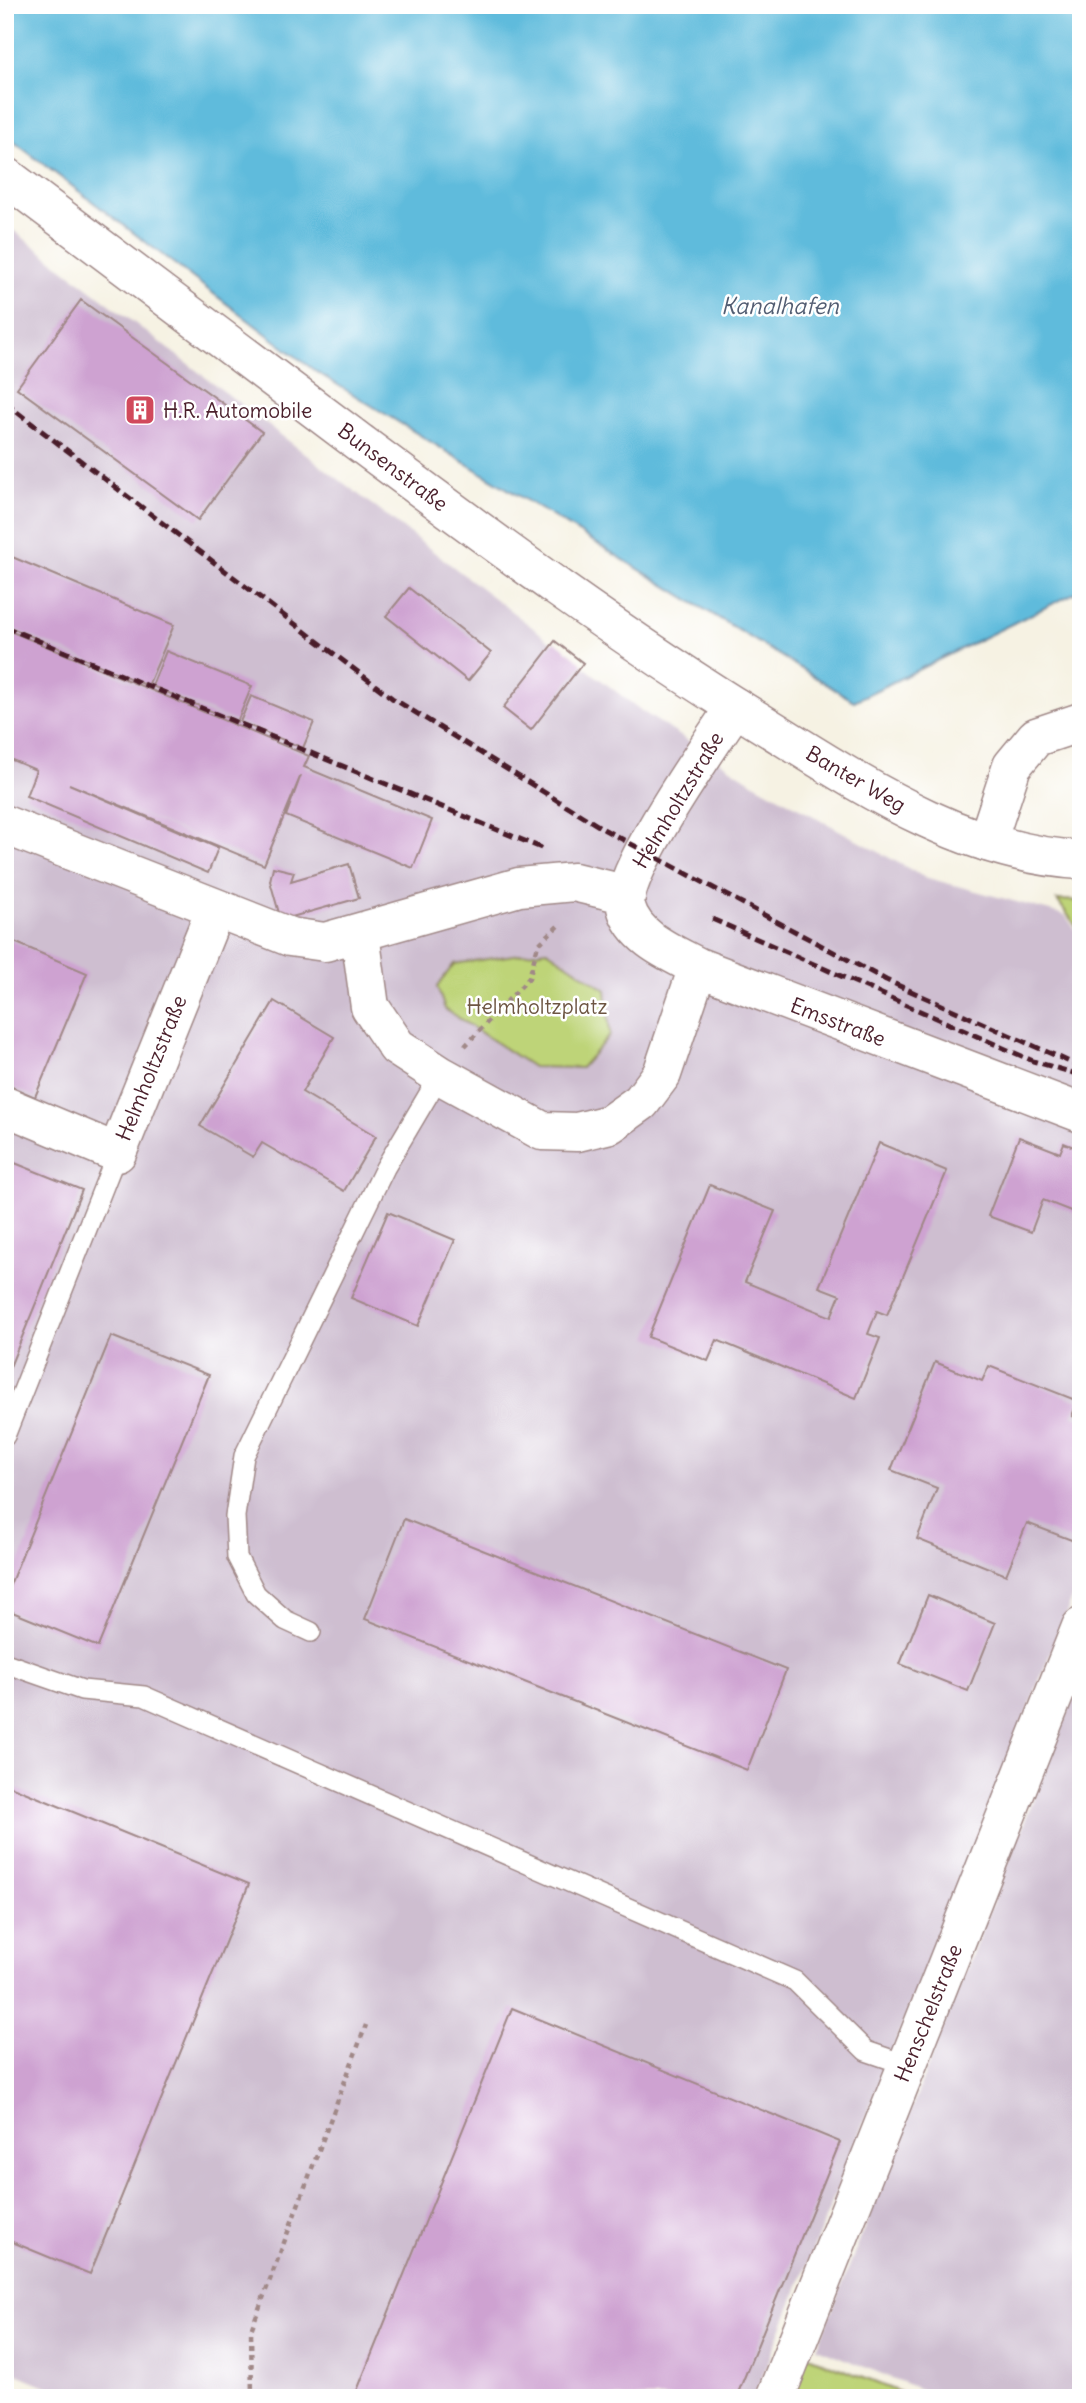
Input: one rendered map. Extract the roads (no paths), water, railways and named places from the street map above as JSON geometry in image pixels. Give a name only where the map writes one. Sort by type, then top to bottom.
[{"type":"street","name":"Bunsenstraße","points":[[5,176],[548,584],[649,652]]},
{"type":"street","name":"Banter Weg","points":[[649,652],[844,774],[930,821],[987,842],[1060,859],[1081,860]]},
{"type":"street","name":"Helmholtzstraße","points":[[624,894],[643,852],[735,707]]},
{"type":"street","points":[[987,842],[1012,766],[1037,737],[1081,722]]},
{"type":"street","points":[[5,825],[215,910],[290,937],[325,942],[519,887],[574,882],[624,894]]},
{"type":"street","name":"Emsstraße","points":[[624,894],[626,908],[650,940],[698,967],[1081,1113]]},
{"type":"street","name":"Helmholtzstraße","points":[[5,1106],[117,1153],[215,910]]},
{"type":"street","points":[[360,934],[369,1007],[397,1047],[440,1075],[542,1131],[578,1132],[610,1124],[641,1102],[662,1074],[698,967]]},
{"type":"street","name":"Henschelstraße","points":[[775,2398],[1081,1627]]},
{"type":"lane","points":[[311,1632],[285,1620],[256,1594],[237,1557],[234,1516],[244,1456],[386,1168],[440,1075]]},
{"type":"lane","points":[[5,1436],[117,1153]]},
{"type":"lane","points":[[5,1663],[82,1690],[144,1696],[795,1982],[866,2051],[907,2066]]},
{"type":"water","name":"Kanalhafen","points":[[5,5],[1081,5],[1081,590],[854,701],[315,371],[5,135]]},
{"type":"railway","points":[[5,403],[392,698],[605,830],[886,980],[1081,1067]]},
{"type":"railway","points":[[5,627],[544,849]]},
{"type":"railway","points":[[712,919],[1033,1061],[1077,1074]]},
{"type":"place","name":"H.R. Automobile","points":[[140,410]]},
{"type":"park label","name":"Helmholtzplatz","points":[[537,1006]]}]
